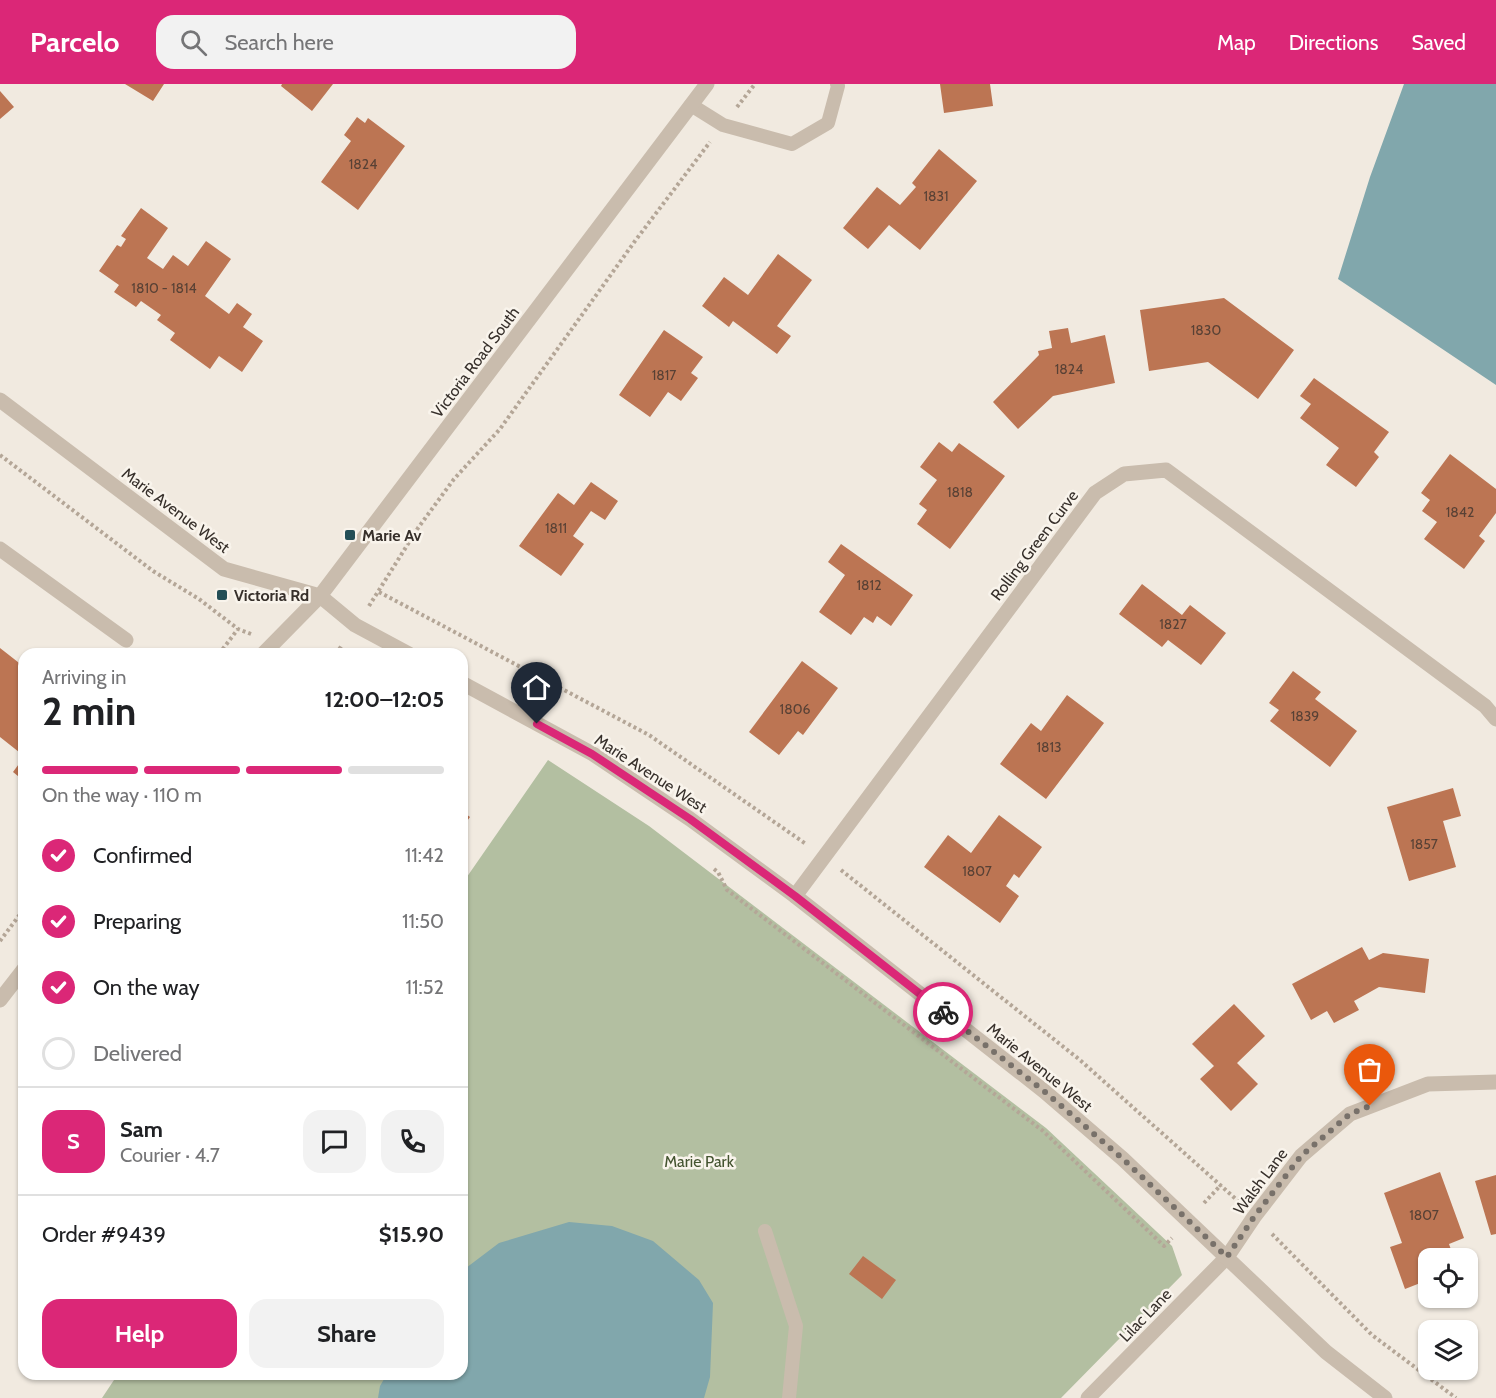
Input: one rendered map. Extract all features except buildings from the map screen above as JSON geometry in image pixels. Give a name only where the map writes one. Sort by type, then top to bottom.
[{"type":"street","name":"Victoria Road South","points":[[269,648],[320,596],[707,84]]},
{"type":"street","name":"Marie Avenue West","points":[[0,400],[224,569],[320,596],[355,625],[398,648]]},
{"type":"street","name":"Rolling Green Curve","points":[[795,896],[1095,493],[1124,474],[1166,470],[1485,706],[1496,719]]},
{"type":"street","points":[[0,549],[126,640]]},
{"type":"street","name":"Marie Avenue West","points":[[468,686],[592,754],[690,819],[795,896],[1044,1091],[1123,1159],[1326,1352],[1385,1398]]},
{"type":"street","points":[[0,1000],[18,977]]},
{"type":"street","name":"Walsh Lane","points":[[1227,1257],[1254,1217],[1301,1156],[1350,1114],[1428,1084],[1496,1082]]},
{"type":"street","name":"Lilac Lane","points":[[1088,1398],[1227,1257]]},
{"type":"lane","points":[[692,105],[723,125],[792,144],[828,123],[837,84]]},
{"type":"lane","points":[[765,1231],[796,1326],[789,1398]]},
{"type":"path","points":[[755,84],[628,251],[500,429],[454,479],[418,528],[379,592],[649,735],[824,856],[1080,1060],[1227,1190],[1372,1335],[1456,1398]]},
{"type":"path","points":[[0,455],[153,571],[199,599],[238,629],[224,648]]},
{"type":"path","points":[[709,865],[718,872],[727,890],[1043,1131],[1164,1246]]},
{"type":"path","points":[[0,941],[18,917]]},
{"type":"green space","name":"Marie Park","points":[[548,760],[649,826],[1046,1128],[1172,1246],[1182,1275],[1061,1398],[102,1398],[114,1380],[468,1380],[468,875]]},
{"type":"water","points":[[1404,84],[1496,84],[1496,385],[1338,279],[1370,177]]},
{"type":"water","points":[[569,1222],[612,1226],[653,1241],[699,1280],[713,1303],[710,1377],[704,1398],[378,1398],[384,1380],[468,1380],[468,1266],[499,1243]]},
{"type":"way so far","points":[[943,1012],[1044,1091],[1123,1159],[1227,1257],[1254,1217],[1301,1156],[1350,1114],[1370,1106]]},
{"type":"place","name":"Marie Av","points":[[350,535]]},
{"type":"place","name":"Victoria Rd","points":[[222,595]]},
{"type":"route","points":[[537,724],[592,754],[690,819],[795,896],[943,1012]]}]
